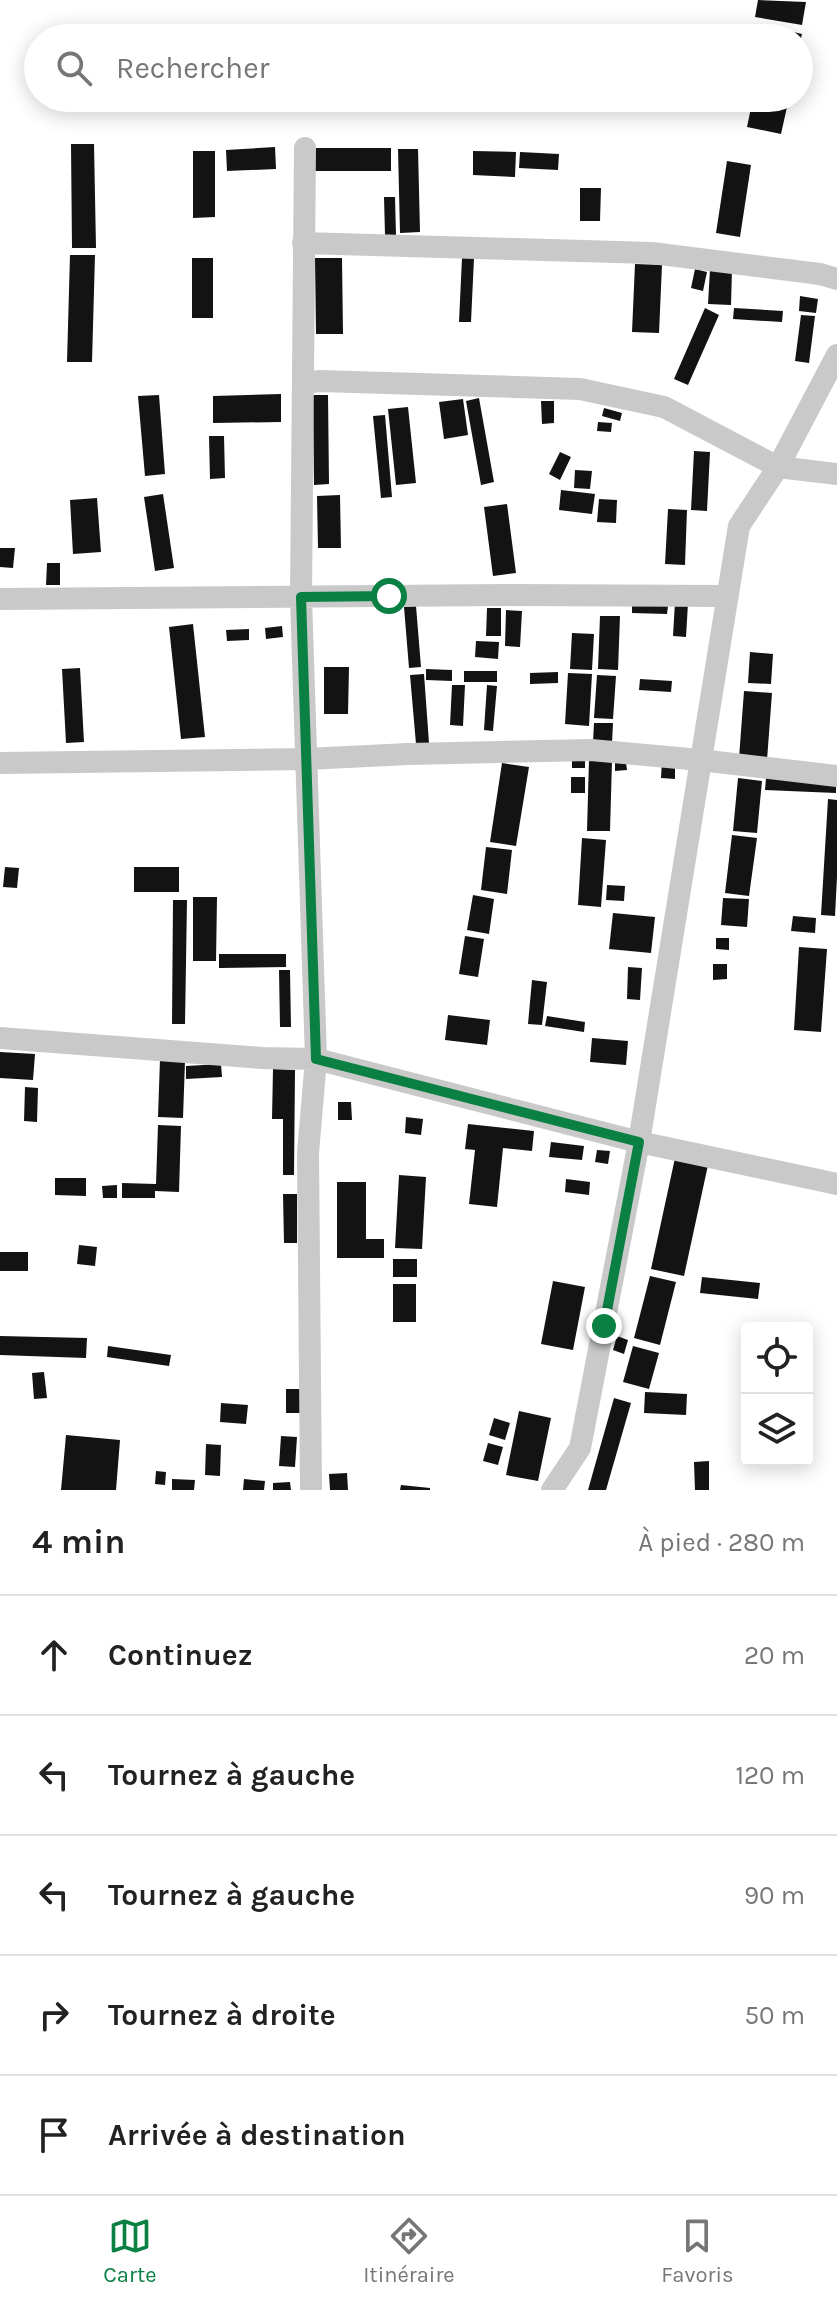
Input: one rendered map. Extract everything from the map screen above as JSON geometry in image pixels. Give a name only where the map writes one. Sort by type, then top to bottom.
[{"type":"street","points":[[305,148],[301,597],[316,1059],[308,1153],[311,1490]]},
{"type":"street","points":[[303,243],[652,253],[820,274],[837,279]]},
{"type":"street","points":[[552,1490],[580,1448],[639,1142],[739,526],[778,467],[837,355]]},
{"type":"street","points":[[303,383],[580,389],[664,407],[778,467],[837,474]]},
{"type":"street","points":[[0,599],[727,596]]},
{"type":"street","points":[[0,763],[306,759],[591,750],[837,776]]},
{"type":"street","points":[[0,1038],[262,1058],[316,1059],[639,1142],[837,1184]]},
{"type":"building","points":[[758,0],[806,2],[802,24],[755,17]]},
{"type":"building","points":[[750,112],[786,112],[781,134],[747,127]]},
{"type":"building","points":[[71,144],[94,144],[96,248],[72,248]]},
{"type":"building","points":[[275,147],[276,169],[227,171],[226,150]]},
{"type":"building","points":[[314,148],[391,148],[391,171],[314,171]]},
{"type":"building","points":[[398,149],[418,149],[420,232],[400,233]]},
{"type":"building","points":[[193,151],[215,151],[215,217],[193,218]]},
{"type":"building","points":[[473,151],[516,152],[515,177],[473,175]]},
{"type":"building","points":[[520,152],[559,154],[558,170],[519,168]]},
{"type":"building","points":[[727,161],[751,165],[740,237],[716,233]]},
{"type":"building","points":[[580,188],[601,188],[600,221],[580,221]]},
{"type":"building","points":[[384,197],[395,197],[396,235],[385,235]]},
{"type":"building","points":[[70,255],[95,255],[92,362],[67,362]]},
{"type":"building","points":[[192,258],[213,258],[213,318],[192,318]]},
{"type":"building","points":[[315,258],[342,258],[343,334],[316,334]]},
{"type":"building","points":[[462,258],[474,258],[471,322],[459,322]]},
{"type":"building","points":[[635,264],[662,265],[659,333],[632,332]]},
{"type":"building","points":[[695,269],[707,272],[703,291],[691,288]]},
{"type":"building","points":[[710,269],[732,269],[731,305],[708,304]]},
{"type":"building","points":[[800,296],[818,299],[816,313],[799,311]]},
{"type":"building","points":[[705,308],[719,315],[688,385],[674,379]]},
{"type":"building","points":[[734,308],[783,311],[782,322],[733,319]]},
{"type":"building","points":[[801,315],[815,316],[809,363],[795,361]]},
{"type":"building","points":[[281,394],[281,422],[213,423],[213,396]]},
{"type":"building","points":[[159,395],[165,474],[145,476],[138,396]]},
{"type":"building","points":[[313,395],[328,395],[329,484],[314,485]]},
{"type":"building","points":[[479,398],[494,482],[481,485],[466,401]]},
{"type":"building","points":[[463,399],[468,435],[444,439],[439,402]]},
{"type":"building","points":[[541,401],[554,401],[554,423],[542,424]]},
{"type":"building","points":[[408,407],[416,483],[396,485],[388,409]]},
{"type":"building","points":[[604,408],[622,413],[620,421],[602,416]]},
{"type":"building","points":[[385,415],[392,497],[381,498],[373,416]]},
{"type":"building","points":[[598,422],[612,423],[611,432],[597,431]]},
{"type":"building","points":[[209,436],[224,436],[225,478],[210,479]]},
{"type":"building","points":[[694,451],[710,452],[707,511],[691,510]]},
{"type":"building","points":[[560,452],[571,457],[560,480],[549,474]]},
{"type":"building","points":[[575,470],[592,471],[590,489],[574,488]]},
{"type":"building","points":[[561,490],[595,494],[592,514],[559,510]]},
{"type":"building","points":[[163,494],[174,568],[155,571],[144,497]]},
{"type":"building","points":[[340,495],[341,548],[318,548],[317,496]]},
{"type":"building","points":[[97,498],[101,552],[73,554],[70,500]]},
{"type":"building","points":[[599,499],[617,500],[616,523],[597,522]]},
{"type":"building","points":[[507,504],[516,573],[493,576],[484,507]]},
{"type":"building","points":[[668,509],[687,510],[685,565],[665,564]]},
{"type":"building","points":[[0,548],[15,548],[13,568],[0,567]]},
{"type":"building","points":[[47,563],[60,563],[60,585],[46,585]]},
{"type":"building","points":[[675,602],[688,603],[686,637],[673,636]]},
{"type":"building","points":[[632,605],[668,606],[667,614],[632,613]]},
{"type":"building","points":[[416,606],[421,667],[409,668],[404,607]]},
{"type":"building","points":[[487,608],[501,608],[501,636],[486,636]]},
{"type":"building","points":[[506,610],[522,611],[520,647],[505,646]]},
{"type":"building","points":[[600,616],[620,616],[618,670],[598,669]]},
{"type":"building","points":[[193,624],[205,737],[181,739],[169,627]]},
{"type":"building","points":[[282,626],[283,637],[266,639],[265,628]]},
{"type":"building","points":[[249,629],[249,640],[227,641],[226,630]]},
{"type":"building","points":[[572,633],[594,634],[592,670],[570,669]]},
{"type":"building","points":[[476,641],[499,642],[498,659],[475,657]]},
{"type":"building","points":[[750,652],[773,654],[771,684],[748,683]]},
{"type":"building","points":[[324,667],[349,667],[348,714],[324,714]]},
{"type":"building","points":[[80,668],[84,742],[66,743],[62,669]]},
{"type":"building","points":[[426,669],[452,670],[452,681],[426,680]]},
{"type":"building","points":[[464,671],[497,671],[497,682],[464,682]]},
{"type":"building","points":[[558,672],[558,683],[530,684],[530,673]]},
{"type":"building","points":[[568,673],[592,674],[589,726],[565,724]]},
{"type":"building","points":[[424,674],[429,743],[416,744],[410,675]]},
{"type":"building","points":[[597,675],[616,676],[613,719],[594,718]]},
{"type":"building","points":[[640,679],[672,681],[671,692],[639,690]]},
{"type":"building","points":[[452,685],[465,685],[463,726],[450,725]]},
{"type":"building","points":[[487,685],[497,686],[493,731],[484,730]]},
{"type":"building","points":[[744,691],[772,693],[767,760],[739,758]]},
{"type":"building","points":[[594,723],[613,723],[612,743],[593,742]]},
{"type":"building","points":[[572,757],[585,757],[585,768],[572,768]]},
{"type":"building","points":[[589,760],[612,761],[610,831],[587,831]]},
{"type":"building","points":[[662,760],[675,761],[675,779],[661,778]]},
{"type":"building","points":[[615,762],[626,762],[627,770],[615,771]]},
{"type":"building","points":[[502,763],[529,767],[516,846],[490,842]]},
{"type":"building","points":[[571,777],[585,777],[585,793],[571,793]]},
{"type":"building","points":[[738,778],[762,781],[757,833],[733,831]]},
{"type":"building","points":[[766,778],[836,781],[836,793],[765,790]]},
{"type":"building","points":[[828,799],[837,800],[835,916],[821,915]]},
{"type":"building","points":[[732,835],[757,838],[749,896],[725,893]]},
{"type":"building","points":[[582,838],[606,840],[601,907],[578,905]]},
{"type":"building","points":[[486,847],[512,850],[507,894],[481,890]]},
{"type":"building","points":[[5,867],[19,868],[17,888],[3,887]]},
{"type":"building","points":[[134,867],[179,867],[179,892],[134,892]]},
{"type":"building","points":[[607,885],[625,886],[624,901],[606,900]]},
{"type":"building","points":[[473,895],[494,899],[489,934],[467,930]]},
{"type":"building","points":[[193,897],[217,897],[216,961],[193,961]]},
{"type":"building","points":[[723,898],[749,899],[747,927],[721,925]]},
{"type":"building","points":[[173,900],[187,900],[185,1024],[172,1024]]},
{"type":"building","points":[[613,913],[655,917],[651,953],[609,949]]},
{"type":"building","points":[[793,916],[816,918],[815,933],[791,931]]},
{"type":"building","points":[[465,936],[484,939],[478,977],[459,974]]},
{"type":"building","points":[[716,938],[729,938],[729,950],[716,949]]},
{"type":"building","points":[[799,947],[827,949],[821,1032],[794,1030]]},
{"type":"building","points":[[219,954],[286,954],[286,967],[219,968]]},
{"type":"building","points":[[713,964],[727,964],[727,979],[713,980]]},
{"type":"building","points":[[628,967],[642,968],[640,1000],[627,999]]},
{"type":"building","points":[[279,970],[290,970],[291,1027],[280,1027]]},
{"type":"building","points":[[532,980],[547,982],[542,1025],[528,1024]]},
{"type":"building","points":[[448,1015],[490,1020],[487,1045],[445,1040]]},
{"type":"building","points":[[547,1016],[585,1022],[584,1032],[545,1026]]},
{"type":"building","points":[[592,1038],[628,1041],[626,1065],[590,1062]]},
{"type":"building","points":[[0,1052],[35,1054],[33,1080],[0,1078]]},
{"type":"building","points":[[160,1059],[185,1061],[183,1118],[158,1117]]},
{"type":"building","points":[[221,1064],[222,1077],[186,1079],[186,1066]]},
{"type":"building","points":[[273,1069],[295,1070],[294,1175],[283,1175],[283,1119],[272,1119]]},
{"type":"building","points":[[25,1087],[38,1088],[37,1122],[24,1121]]},
{"type":"building","points":[[338,1102],[351,1102],[352,1120],[338,1120]]},
{"type":"building","points":[[406,1117],[423,1119],[421,1135],[405,1133]]},
{"type":"building","points":[[468,1124],[534,1131],[532,1151],[503,1148],[497,1207],[469,1204],[475,1150],[465,1149]]},
{"type":"building","points":[[158,1125],[181,1126],[179,1192],[155,1191],[155,1198],[122,1198],[122,1183],[156,1184]]},
{"type":"building","points":[[551,1142],[584,1146],[582,1160],[549,1157]]},
{"type":"building","points":[[597,1150],[610,1151],[608,1164],[595,1162]]},
{"type":"building","points":[[675,1158],[708,1165],[684,1276],[651,1269]]},
{"type":"building","points":[[399,1175],[426,1177],[422,1249],[395,1248]]},
{"type":"building","points":[[55,1178],[86,1178],[86,1196],[55,1195]]},
{"type":"building","points":[[566,1179],[590,1182],[589,1195],[565,1192]]},
{"type":"building","points":[[337,1182],[366,1182],[366,1239],[384,1239],[384,1258],[337,1258]]},
{"type":"building","points":[[117,1185],[117,1198],[103,1198],[102,1186]]},
{"type":"building","points":[[283,1194],[297,1194],[297,1243],[284,1243]]},
{"type":"building","points":[[79,1245],[97,1247],[95,1266],[77,1264]]},
{"type":"building","points":[[0,1252],[28,1252],[28,1271],[0,1271]]},
{"type":"building","points":[[393,1259],[417,1259],[417,1277],[393,1277]]},
{"type":"building","points":[[650,1276],[676,1282],[660,1345],[634,1338]]},
{"type":"building","points":[[702,1277],[760,1283],[758,1299],[700,1293]]},
{"type":"building","points":[[553,1281],[585,1287],[573,1350],[541,1344]]},
{"type":"building","points":[[393,1284],[416,1284],[416,1322],[393,1322]]},
{"type":"building","points":[[0,1336],[87,1338],[86,1358],[0,1355]]},
{"type":"building","points":[[617,1336],[628,1340],[624,1354],[613,1350]]},
{"type":"building","points":[[108,1346],[171,1355],[169,1366],[107,1357]]},
{"type":"building","points":[[633,1346],[659,1353],[649,1389],[623,1382]]},
{"type":"building","points":[[44,1372],[47,1398],[34,1399],[32,1373]]},
{"type":"building","points":[[286,1389],[302,1389],[302,1413],[286,1413]]},
{"type":"building","points":[[645,1392],[687,1394],[686,1415],[644,1413]]},
{"type":"building","points":[[614,1398],[631,1403],[606,1490],[588,1490]]},
{"type":"building","points":[[221,1403],[248,1405],[246,1424],[220,1422]]},
{"type":"building","points":[[519,1411],[551,1418],[538,1481],[506,1475]]},
{"type":"building","points":[[494,1418],[510,1423],[505,1440],[489,1435]]},
{"type":"building","points":[[66,1435],[120,1440],[116,1490],[61,1490]]},
{"type":"building","points":[[281,1436],[297,1437],[295,1467],[279,1466]]},
{"type":"building","points":[[488,1443],[503,1447],[498,1465],[483,1461]]},
{"type":"building","points":[[206,1444],[221,1445],[220,1476],[205,1475]]},
{"type":"building","points":[[709,1461],[709,1490],[695,1490],[694,1462]]},
{"type":"building","points":[[156,1471],[166,1472],[165,1485],[155,1484]]},
{"type":"building","points":[[347,1473],[348,1490],[330,1490],[329,1474]]},
{"type":"building","points":[[172,1479],[195,1480],[194,1490],[172,1490]]},
{"type":"building","points":[[244,1479],[265,1481],[264,1490],[243,1490]]},
{"type":"building","points":[[290,1482],[291,1490],[273,1490],[273,1483]]},
{"type":"building","points":[[401,1485],[430,1488],[430,1490],[400,1490]]},
{"type":"route","points":[[389,596],[301,597],[316,1059],[639,1142],[604,1326]]}]
